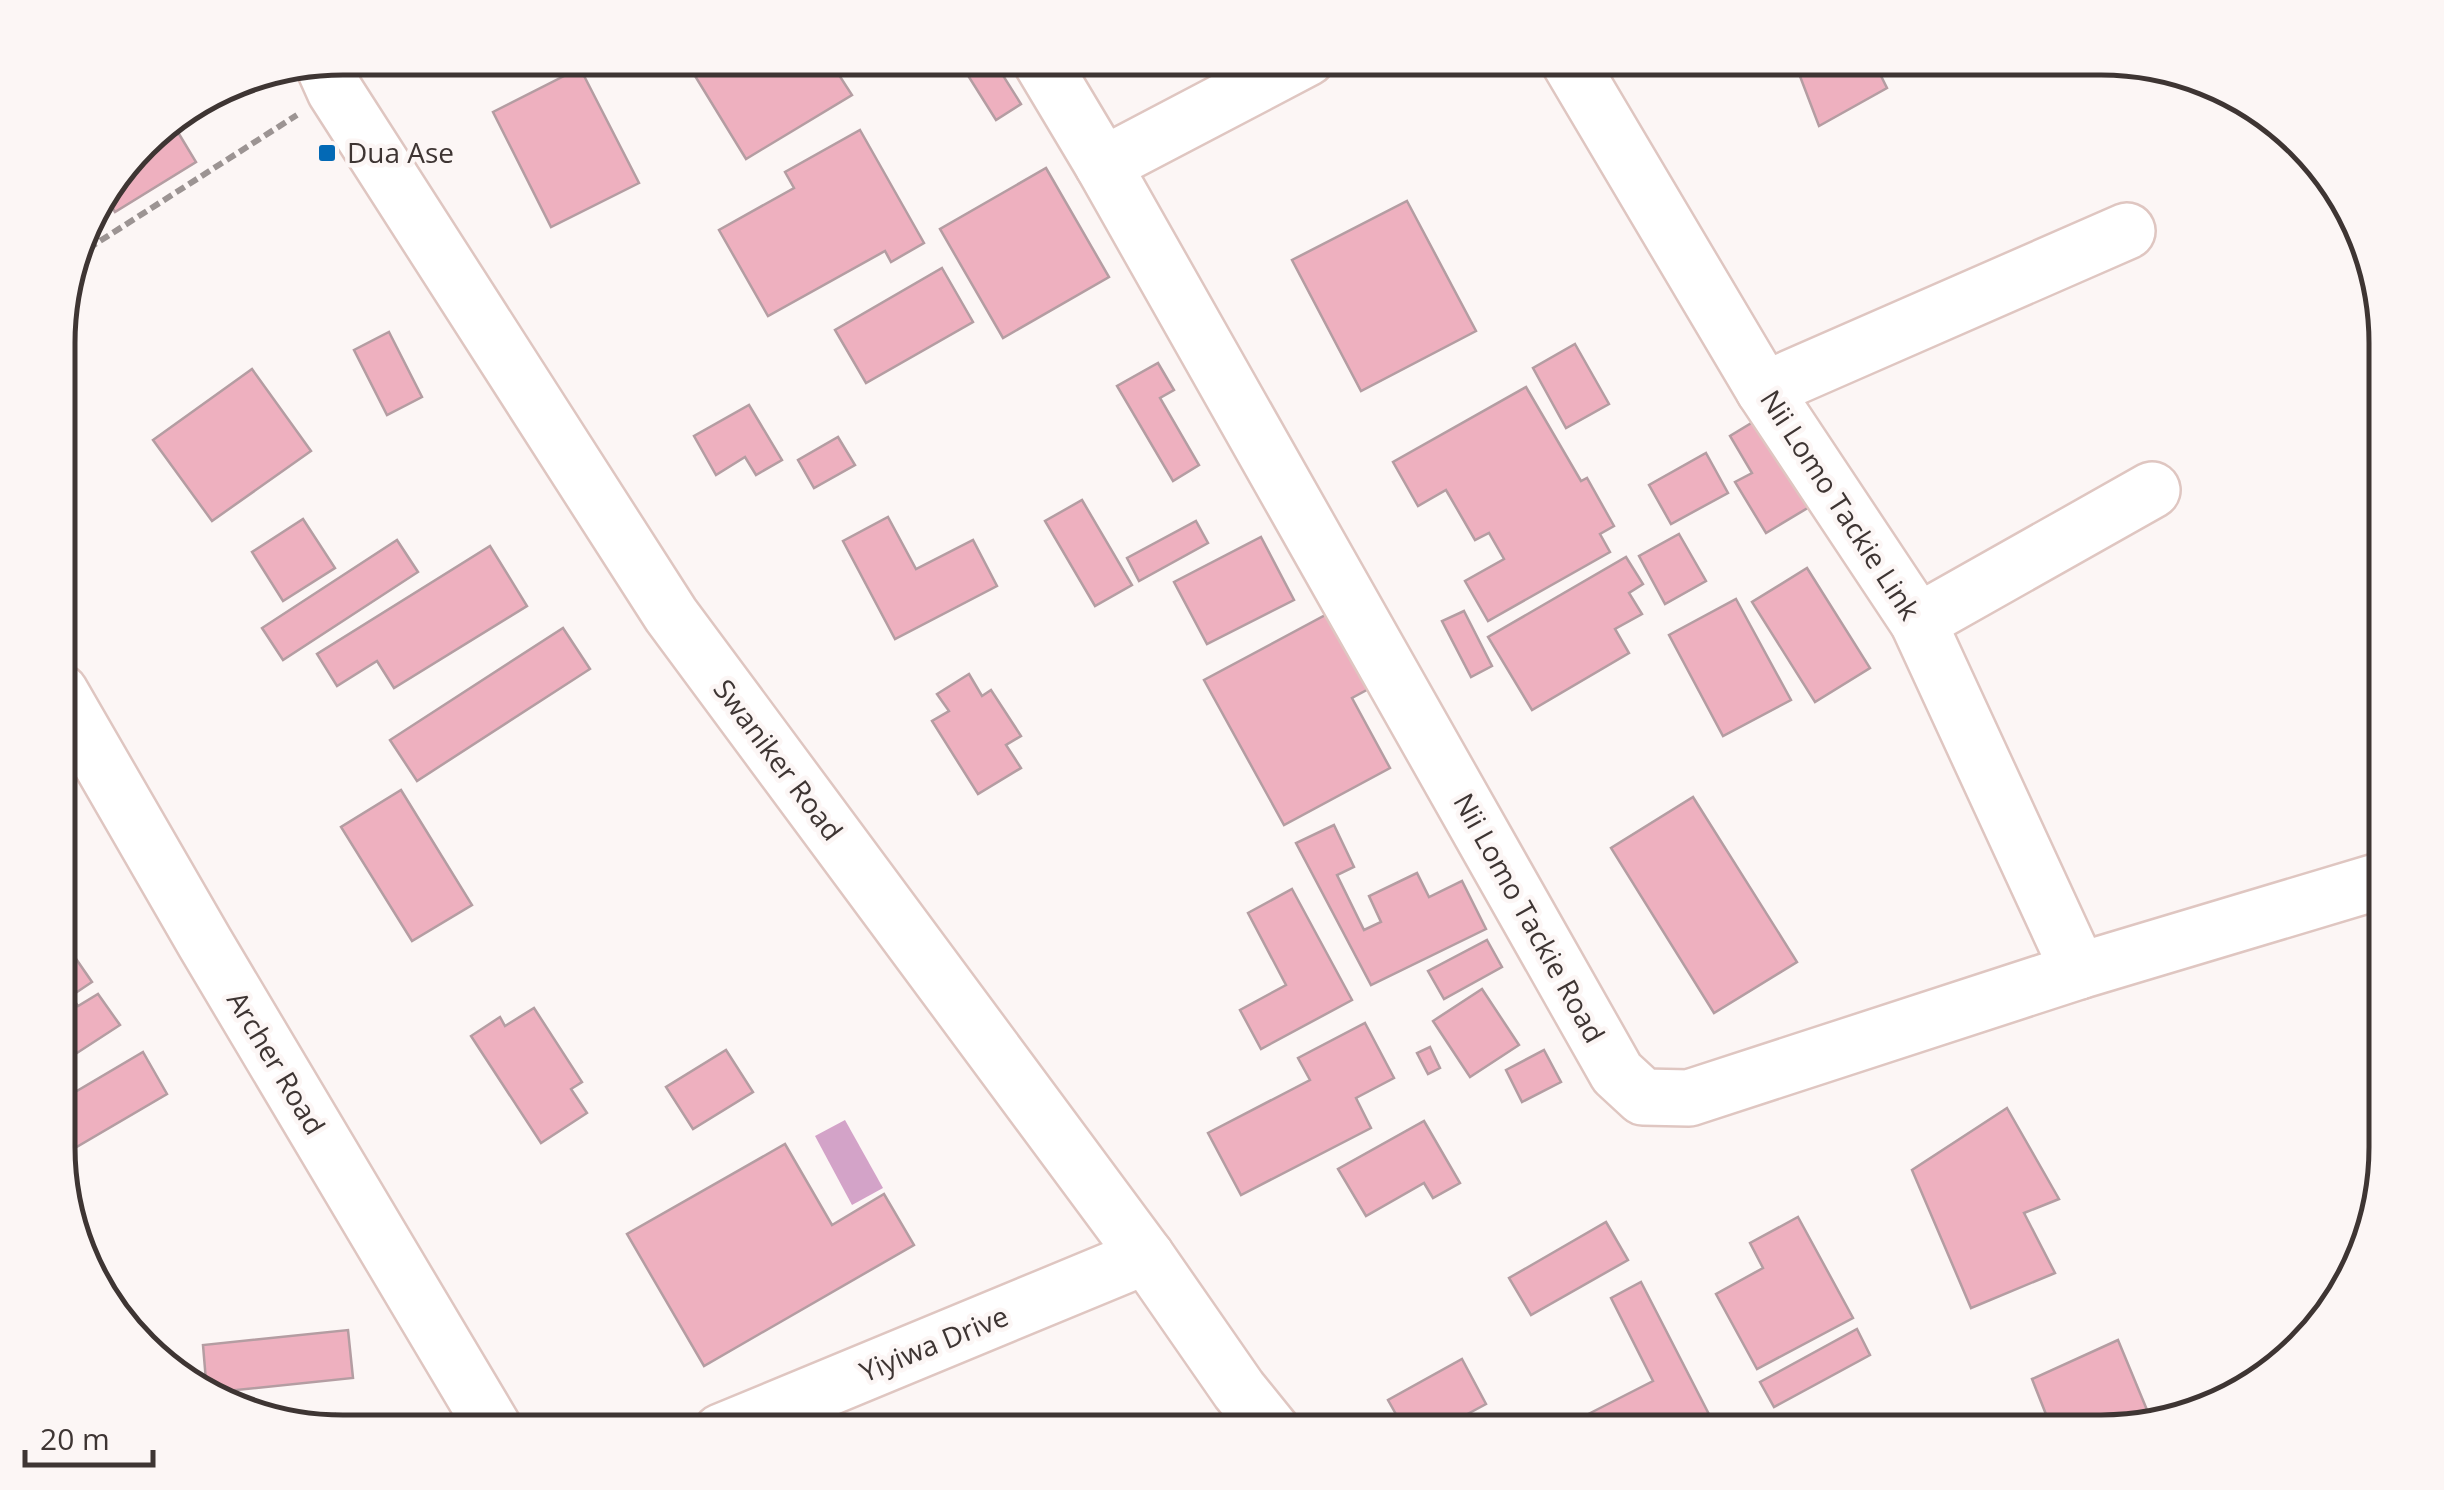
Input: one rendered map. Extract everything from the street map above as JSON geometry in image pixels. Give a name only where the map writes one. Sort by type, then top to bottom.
[{"type":"street","name":"Nii Lomo Tackie Road","points":[[1049,75],[1617,1074],[1643,1098],[1689,1098],[2079,971],[2368,884]]},
{"type":"street","points":[[1103,166],[1275,75]]},
{"type":"street","name":"Nii Lomo Tackie Link","points":[[1578,75],[1764,390],[1918,622],[2079,971]]},
{"type":"street","name":"Swaniker Road","points":[[329,76],[670,616],[1146,1256],[1259,1414]]},
{"type":"street","points":[[1764,390],[2127,230]]},
{"type":"street","points":[[1918,622],[2152,490]]},
{"type":"street","name":"Archer Road","points":[[75,718],[486,1415]]},
{"type":"street","name":"Yiyiwa Drive","points":[[763,1415],[1146,1256]]},
{"type":"path","points":[[94,242],[329,76]]},
{"type":"shaded area","points":[[845,1120],[883,1188],[852,1205],[815,1136]]},
{"type":"building","points":[[566,75],[584,75],[639,183],[551,227],[493,112]]},
{"type":"building","points":[[694,75],[839,75],[852,95],[746,159]]},
{"type":"building","points":[[968,75],[1003,75],[1021,104],[996,120]]},
{"type":"building","points":[[1800,75],[1880,75],[1887,88],[1819,126]]},
{"type":"building","points":[[860,130],[924,243],[891,262],[885,251],[768,316],[719,230],[794,188],[785,172]]},
{"type":"building","points":[[178,132],[196,162],[115,212],[112,207],[142,166]]},
{"type":"building","points":[[1046,168],[1109,277],[1003,338],[940,229]]},
{"type":"building","points":[[1407,201],[1476,331],[1361,391],[1292,260]]},
{"type":"building","points":[[942,268],[973,322],[866,383],[835,330]]},
{"type":"building","points":[[389,332],[422,397],[387,415],[354,350]]},
{"type":"building","points":[[1575,344],[1609,404],[1566,428],[1533,368]]},
{"type":"building","points":[[1158,363],[1174,390],[1160,398],[1199,465],[1173,481],[1117,386]]},
{"type":"building","points":[[252,369],[311,451],[212,521],[153,440]]},
{"type":"building","points":[[1526,387],[1581,481],[1587,478],[1614,526],[1600,534],[1610,552],[1488,621],[1465,581],[1504,559],[1489,533],[1475,540],[1446,490],[1418,506],[1393,462]]},
{"type":"building","points":[[749,405],[782,460],[756,475],[745,457],[716,475],[694,436]]},
{"type":"building","points":[[1763,416],[1816,503],[1766,533],[1735,482],[1752,473],[1730,436]]},
{"type":"building","points":[[838,437],[855,465],[814,488],[798,460]]},
{"type":"building","points":[[1706,453],[1728,493],[1671,524],[1649,485]]},
{"type":"building","points":[[1082,500],[1132,585],[1095,606],[1045,521]]},
{"type":"building","points":[[888,517],[916,569],[973,540],[997,586],[895,639],[843,541]]},
{"type":"building","points":[[303,519],[335,568],[283,601],[252,552]]},
{"type":"building","points":[[1196,521],[1208,543],[1139,581],[1127,558]]},
{"type":"building","points":[[1679,534],[1706,581],[1665,604],[1639,556]]},
{"type":"building","points":[[1261,537],[1294,600],[1207,644],[1174,582]]},
{"type":"building","points":[[397,540],[418,572],[283,660],[262,628]]},
{"type":"building","points":[[490,546],[527,606],[394,688],[377,661],[337,686],[317,654]]},
{"type":"building","points":[[1626,557],[1643,584],[1629,593],[1642,614],[1615,629],[1629,653],[1532,710],[1488,637]]},
{"type":"building","points":[[1807,568],[1870,668],[1815,702],[1752,602]]},
{"type":"building","points":[[1736,599],[1791,700],[1723,736],[1669,635]]},
{"type":"building","points":[[1346,604],[1387,679],[1352,698],[1390,768],[1284,825],[1204,680]]},
{"type":"building","points":[[1464,611],[1492,666],[1471,677],[1442,621]]},
{"type":"building","points":[[563,628],[590,669],[417,781],[390,740]]},
{"type":"building","points":[[969,674],[982,696],[991,690],[1021,736],[1006,745],[1021,768],[978,794],[932,721],[949,711],[937,694]]},
{"type":"building","points":[[401,790],[472,905],[412,941],[341,827]]},
{"type":"building","points":[[1693,797],[1797,962],[1714,1013],[1611,848]]},
{"type":"building","points":[[1334,825],[1354,867],[1337,875],[1364,930],[1381,922],[1369,896],[1417,873],[1429,897],[1462,881],[1486,929],[1371,985],[1296,843]]},
{"type":"building","points":[[1292,889],[1352,1000],[1261,1049],[1240,1010],[1286,985],[1248,913]]},
{"type":"building","points":[[1487,940],[1502,967],[1444,999],[1428,971]]},
{"type":"building","points":[[75,957],[92,982],[75,993]]},
{"type":"building","points":[[1482,989],[1519,1045],[1470,1077],[1433,1021]]},
{"type":"building","points":[[98,994],[120,1025],[75,1054],[75,1002],[78,1006]]},
{"type":"building","points":[[534,1008],[582,1082],[571,1089],[587,1113],[541,1143],[471,1036],[500,1017],[505,1026]]},
{"type":"building","points":[[1365,1023],[1394,1078],[1356,1098],[1371,1128],[1241,1195],[1208,1133],[1310,1080],[1298,1058]]},
{"type":"building","points":[[1430,1047],[1440,1068],[1428,1074],[1417,1053]]},
{"type":"building","points":[[726,1050],[753,1092],[693,1129],[666,1087]]},
{"type":"building","points":[[1544,1050],[1561,1082],[1522,1102],[1506,1070]]},
{"type":"building","points":[[143,1052],[167,1094],[75,1148],[75,1092]]},
{"type":"building","points":[[2007,1108],[2059,1199],[2024,1213],[2055,1273],[1971,1308],[1912,1170]]},
{"type":"building","points":[[1424,1121],[1460,1183],[1433,1198],[1424,1183],[1366,1216],[1338,1169]]},
{"type":"building","points":[[785,1144],[832,1225],[884,1194],[914,1245],[704,1366],[627,1234]]},
{"type":"building","points":[[1798,1217],[1853,1318],[1757,1369],[1716,1294],[1763,1268],[1750,1243]]},
{"type":"building","points":[[1606,1222],[1628,1260],[1531,1315],[1509,1278]]},
{"type":"building","points":[[1641,1282],[1709,1414],[1588,1414],[1653,1381],[1611,1298]]},
{"type":"building","points":[[1857,1329],[1870,1355],[1774,1407],[1760,1382]]},
{"type":"building","points":[[348,1330],[353,1378],[231,1391],[206,1377],[203,1345]]},
{"type":"building","points":[[2118,1340],[2147,1411],[2046,1414],[2032,1379]]},
{"type":"building","points":[[1462,1359],[1486,1404],[1467,1414],[1396,1414],[1388,1400]]},
{"type":"place","name":"Dua Ase","points":[[327,153]]}]
